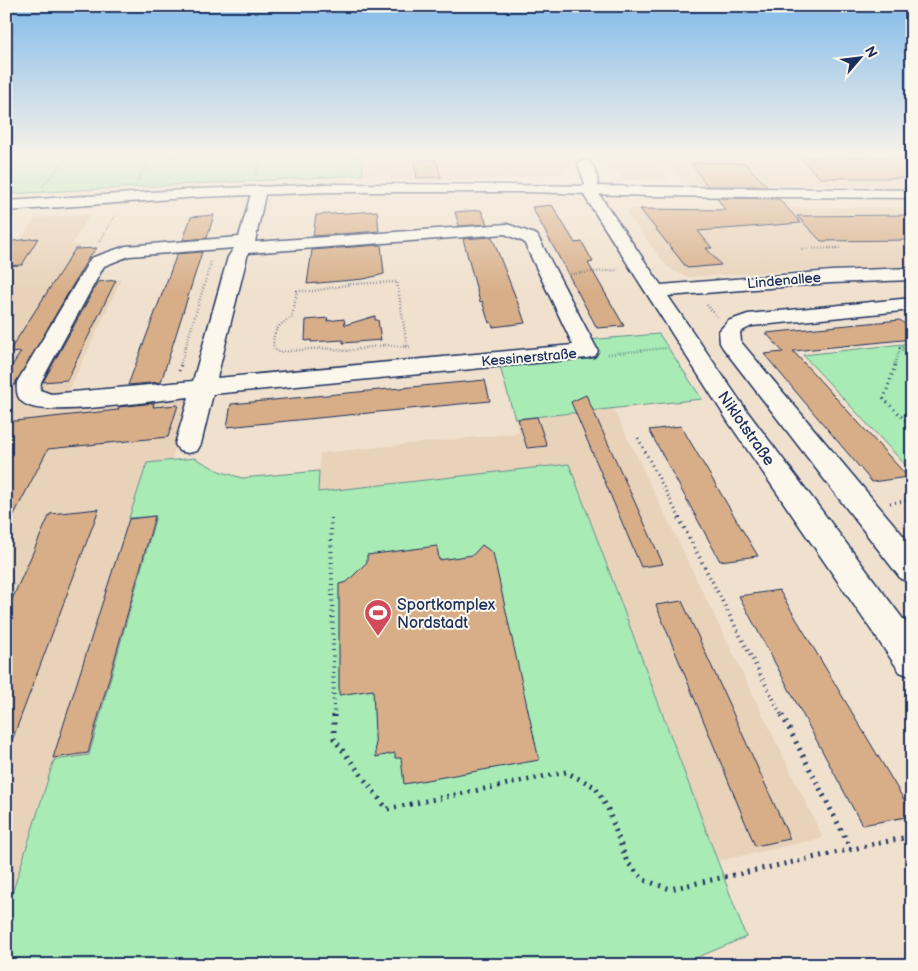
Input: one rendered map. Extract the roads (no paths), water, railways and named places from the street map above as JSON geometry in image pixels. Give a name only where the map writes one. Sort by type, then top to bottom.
[{"type":"street","points":[[6,206],[80,201]]},
{"type":"street","points":[[6,213],[134,201]]},
{"type":"street","points":[[188,444],[237,257],[245,245],[255,201]]},
{"type":"street","name":"Niklotstraße","points":[[597,201],[738,416],[912,660]]},
{"type":"street","name":"Kessinerstraße","points":[[507,229],[520,233],[531,238],[587,351],[51,402],[35,399],[28,393],[29,382],[97,262],[126,251],[245,245],[507,229]]},
{"type":"street","name":"Lindenallee","points":[[656,291],[831,276],[912,274]]},
{"type":"street","points":[[912,304],[748,320],[735,325],[729,331],[731,343],[746,363],[912,569]]},
{"type":"street","points":[[706,367],[746,363]]},
{"type":"place","name":"Sportkomplex Nordstadt","points":[[378,637]]}]
